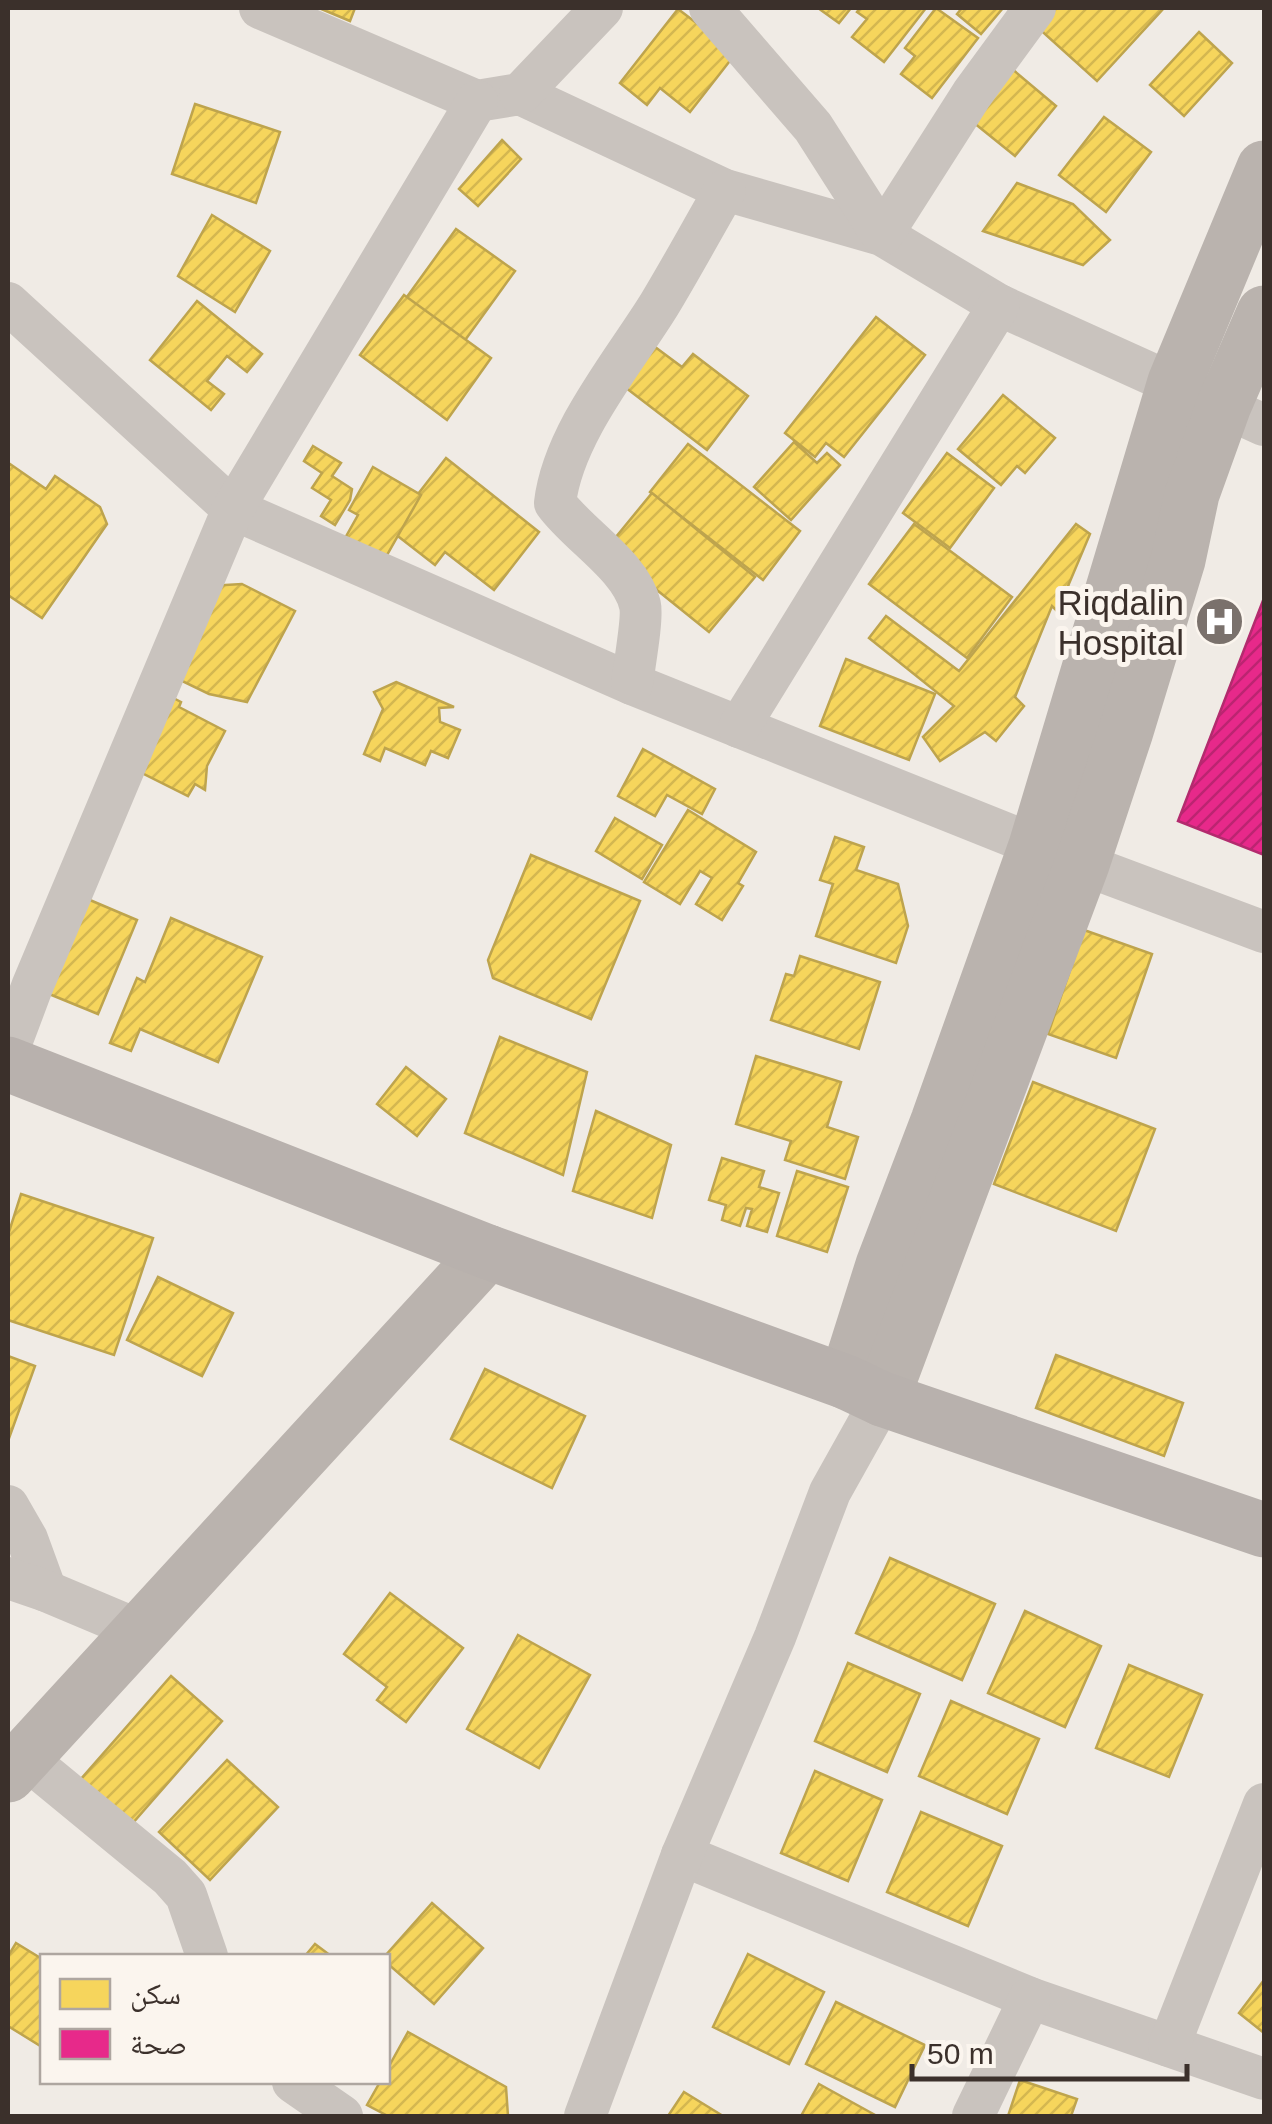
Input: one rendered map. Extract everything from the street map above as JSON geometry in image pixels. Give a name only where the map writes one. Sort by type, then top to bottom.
[{"type":"main road","points":[[8,1064],[488,1252],[864,1390],[1264,1530]]},
{"type":"street","points":[[260,8],[477,100],[520,94],[725,190],[882,235],[999,305],[1244,415]]},
{"type":"street","points":[[520,94],[602,8]]},
{"type":"street","points":[[710,8],[813,127],[882,235]]},
{"type":"street","points":[[882,235],[972,94],[1034,8]]},
{"type":"street","points":[[8,1051],[233,509],[477,100]]},
{"type":"street","points":[[585,2116],[682,1854],[776,1638],[1059,855],[1175,382],[1264,168]]},
{"type":"street","points":[[632,684],[641,607],[628,579],[567,520],[555,503],[558,480],[590,411],[659,305],[725,190]]},
{"type":"street","points":[[8,303],[233,509],[632,684],[1059,855],[1264,932]]},
{"type":"street","points":[[739,726],[999,305]]},
{"type":"street","points":[[1059,855],[1126,731],[1178,560],[1192,494],[1244,415],[1264,313]]},
{"type":"street","points":[[205,1954],[186,1895],[170,1877],[16,1766],[488,1252]]},
{"type":"street","points":[[8,1506],[26,1539],[27,1585],[140,1630]]},
{"type":"street","points":[[1169,2046],[1264,1804]]},
{"type":"street","points":[[682,1854],[1030,1998],[1264,2079]]},
{"type":"street","points":[[973,2116],[1030,1998]]},
{"type":"street","points":[[296,2084],[342,2116]]},
{"type":"building: سكن","points":[[319,8],[355,8],[350,21]]},
{"type":"building: سكن","points":[[818,8],[851,8],[839,23]]},
{"type":"building: سكن","points":[[860,8],[926,8],[884,62],[852,37],[867,19],[857,12]]},
{"type":"building: سكن","points":[[936,8],[978,38],[932,98],[901,74],[915,56],[905,48]]},
{"type":"building: سكن","points":[[962,8],[1003,8],[981,34],[957,14]]},
{"type":"building: سكن","points":[[1052,8],[1164,8],[1097,81],[1036,26]]},
{"type":"building: سكن","points":[[678,9],[736,53],[690,112],[660,88],[647,105],[620,83]]},
{"type":"building: سكن","points":[[1199,32],[1232,63],[1184,116],[1150,85]]},
{"type":"building: سكن","points":[[1005,63],[1056,106],[1015,156],[963,114]]},
{"type":"building: سكن","points":[[195,104],[280,132],[256,203],[172,174]]},
{"type":"building: سكن","points":[[1104,117],[1151,152],[1106,212],[1059,175]]},
{"type":"building: سكن","points":[[502,140],[521,159],[478,206],[459,189]]},
{"type":"building: سكن","points":[[1017,183],[1073,204],[1110,240],[1083,265],[983,231]]},
{"type":"building: سكن","points":[[212,215],[270,251],[235,312],[178,276]]},
{"type":"building: سكن","points":[[456,229],[515,271],[463,343],[404,301]]},
{"type":"building: سكن","points":[[404,295],[491,358],[447,420],[360,355]]},
{"type":"building: سكن","points":[[197,301],[262,354],[247,372],[227,356],[207,381],[224,394],[211,410],[150,360]]},
{"type":"building: سكن","points":[[876,317],[925,355],[844,457],[826,443],[815,457],[785,433]]},
{"type":"building: سكن","points":[[647,341],[682,367],[693,354],[748,396],[707,450],[617,381]]},
{"type":"building: سكن","points":[[1003,395],[1055,438],[1025,473],[1017,466],[1001,485],[958,449]]},
{"type":"building: سكن","points":[[794,442],[817,463],[827,453],[840,465],[791,520],[754,487]]},
{"type":"building: سكن","points":[[688,444],[800,531],[763,580],[650,492]]},
{"type":"building: سكن","points":[[313,446],[341,463],[332,476],[352,489],[335,525],[321,516],[331,500],[312,488],[322,473],[304,461]]},
{"type":"building: سكن","points":[[947,453],[994,488],[950,548],[903,513]]},
{"type":"building: سكن","points":[[446,458],[539,532],[494,590],[445,552],[435,565],[390,530]]},
{"type":"building: سكن","points":[[10,464],[46,489],[55,476],[100,507],[107,524],[42,618],[8,595]]},
{"type":"building: سكن","points":[[373,467],[421,495],[383,562],[344,540],[358,515],[349,510]]},
{"type":"building: سكن","points":[[652,493],[755,577],[709,632],[606,549]]},
{"type":"building: سكن","points":[[914,524],[1012,597],[967,658],[869,584]]},
{"type":"building: سكن","points":[[1076,524],[1090,534],[1068,586],[1078,593],[1062,616],[1052,606],[1015,697],[1024,706],[996,741],[985,732],[940,761],[923,737],[954,706],[869,638],[886,616],[959,671]]},
{"type":"building: سكن","points":[[242,584],[295,611],[247,702],[209,694],[155,668],[192,587]]},
{"type":"building: سكن","points":[[846,659],[935,694],[909,760],[820,726]]},
{"type":"building: سكن","points":[[396,682],[454,707],[439,708],[440,722],[460,730],[448,758],[431,751],[425,765],[385,748],[380,761],[364,754],[383,709],[374,692]]},
{"type":"building: سكن","points":[[154,688],[181,702],[179,707],[225,731],[207,766],[205,790],[195,784],[188,796],[136,770]]},
{"type":"building: سكن","points":[[643,749],[715,789],[702,814],[667,795],[655,816],[618,796]]},
{"type":"building: سكن","points":[[688,810],[756,852],[738,883],[743,886],[722,920],[696,904],[712,878],[700,871],[680,904],[644,882]]},
{"type":"building: سكن","points":[[615,818],[662,845],[642,879],[596,851]]},
{"type":"building: سكن","points":[[835,837],[864,847],[856,870],[898,884],[908,926],[896,963],[816,936],[833,884],[820,880]]},
{"type":"building: سكن","points":[[531,855],[640,901],[591,1019],[493,978],[488,960]]},
{"type":"building: سكن","points":[[71,892],[137,920],[98,1014],[32,987]]},
{"type":"building: سكن","points":[[171,918],[262,957],[218,1062],[140,1029],[131,1051],[110,1043],[137,978],[145,982]]},
{"type":"building: سكن","points":[[1084,930],[1152,954],[1116,1058],[1048,1034]]},
{"type":"building: سكن","points":[[800,956],[880,982],[859,1049],[771,1020],[786,974],[794,976]]},
{"type":"building: سكن","points":[[500,1037],[587,1072],[563,1175],[465,1133]]},
{"type":"building: سكن","points":[[756,1056],[841,1082],[827,1127],[858,1137],[845,1179],[785,1160],[791,1141],[736,1124]]},
{"type":"building: سكن","points":[[406,1067],[446,1099],[417,1136],[377,1104]]},
{"type":"building: سكن","points":[[1033,1082],[1155,1129],[1116,1231],[994,1184]]},
{"type":"building: سكن","points":[[596,1111],[671,1145],[652,1218],[573,1191]]},
{"type":"building: سكن","points":[[722,1158],[764,1171],[759,1187],[779,1193],[767,1232],[747,1226],[752,1209],[746,1208],[740,1226],[722,1220],[726,1205],[709,1200]]},
{"type":"building: سكن","points":[[797,1171],[848,1187],[827,1252],[777,1236]]},
{"type":"building: سكن","points":[[21,1194],[153,1238],[114,1355],[8,1320],[8,1235]]},
{"type":"building: سكن","points":[[158,1277],[233,1313],[202,1376],[127,1340]]},
{"type":"building: سكن","points":[[1056,1355],[1183,1403],[1164,1456],[1036,1408]]},
{"type":"building: سكن","points":[[8,1356],[35,1366],[8,1441]]},
{"type":"building: سكن","points":[[485,1369],[585,1416],[552,1488],[451,1439]]},
{"type":"building: سكن","points":[[890,1558],[995,1604],[962,1680],[856,1633]]},
{"type":"building: سكن","points":[[390,1593],[463,1648],[406,1722],[377,1700],[387,1687],[344,1654]]},
{"type":"building: سكن","points":[[1025,1611],[1101,1646],[1065,1727],[988,1693]]},
{"type":"building: سكن","points":[[518,1635],[590,1675],[539,1768],[467,1729]]},
{"type":"building: سكن","points":[[848,1663],[920,1694],[887,1772],[815,1741]]},
{"type":"building: سكن","points":[[1129,1665],[1202,1695],[1169,1777],[1096,1748]]},
{"type":"building: سكن","points":[[171,1676],[222,1721],[132,1824],[81,1779]]},
{"type":"building: سكن","points":[[951,1701],[1039,1739],[1007,1814],[919,1776]]},
{"type":"building: سكن","points":[[227,1760],[278,1807],[210,1880],[159,1832]]},
{"type":"building: سكن","points":[[815,1771],[882,1800],[848,1881],[781,1853]]},
{"type":"building: سكن","points":[[921,1812],[1002,1846],[968,1926],[887,1892]]},
{"type":"building: سكن","points":[[432,1903],[483,1948],[434,2004],[390,1966],[390,1954],[387,1954]]},
{"type":"building: سكن","points":[[16,1943],[40,1958],[40,2046],[8,2026],[8,1956]]},
{"type":"building: سكن","points":[[315,1944],[328,1954],[307,1954]]},
{"type":"building: سكن","points":[[748,1954],[824,1992],[789,2064],[713,2027]]},
{"type":"building: سكن","points":[[1264,1980],[1264,2033],[1239,2013]]},
{"type":"building: سكن","points":[[836,2002],[925,2045],[895,2107],[806,2064]]},
{"type":"building: سكن","points":[[408,2032],[506,2087],[508,2116],[388,2116],[367,2105],[379,2084],[390,2084],[390,2064]]},
{"type":"building: سكن","points":[[1020,2080],[1077,2099],[1071,2116],[1008,2116]]},
{"type":"building: سكن","points":[[819,2084],[877,2116],[801,2116]]},
{"type":"building: سكن","points":[[684,2092],[723,2116],[668,2116]]},
{"type":"building: صحة","points":[[1264,598],[1264,855],[1178,821]]},
{"type":"place","name":"Riqdalin Hospital","points":[[1219,622]]}]
